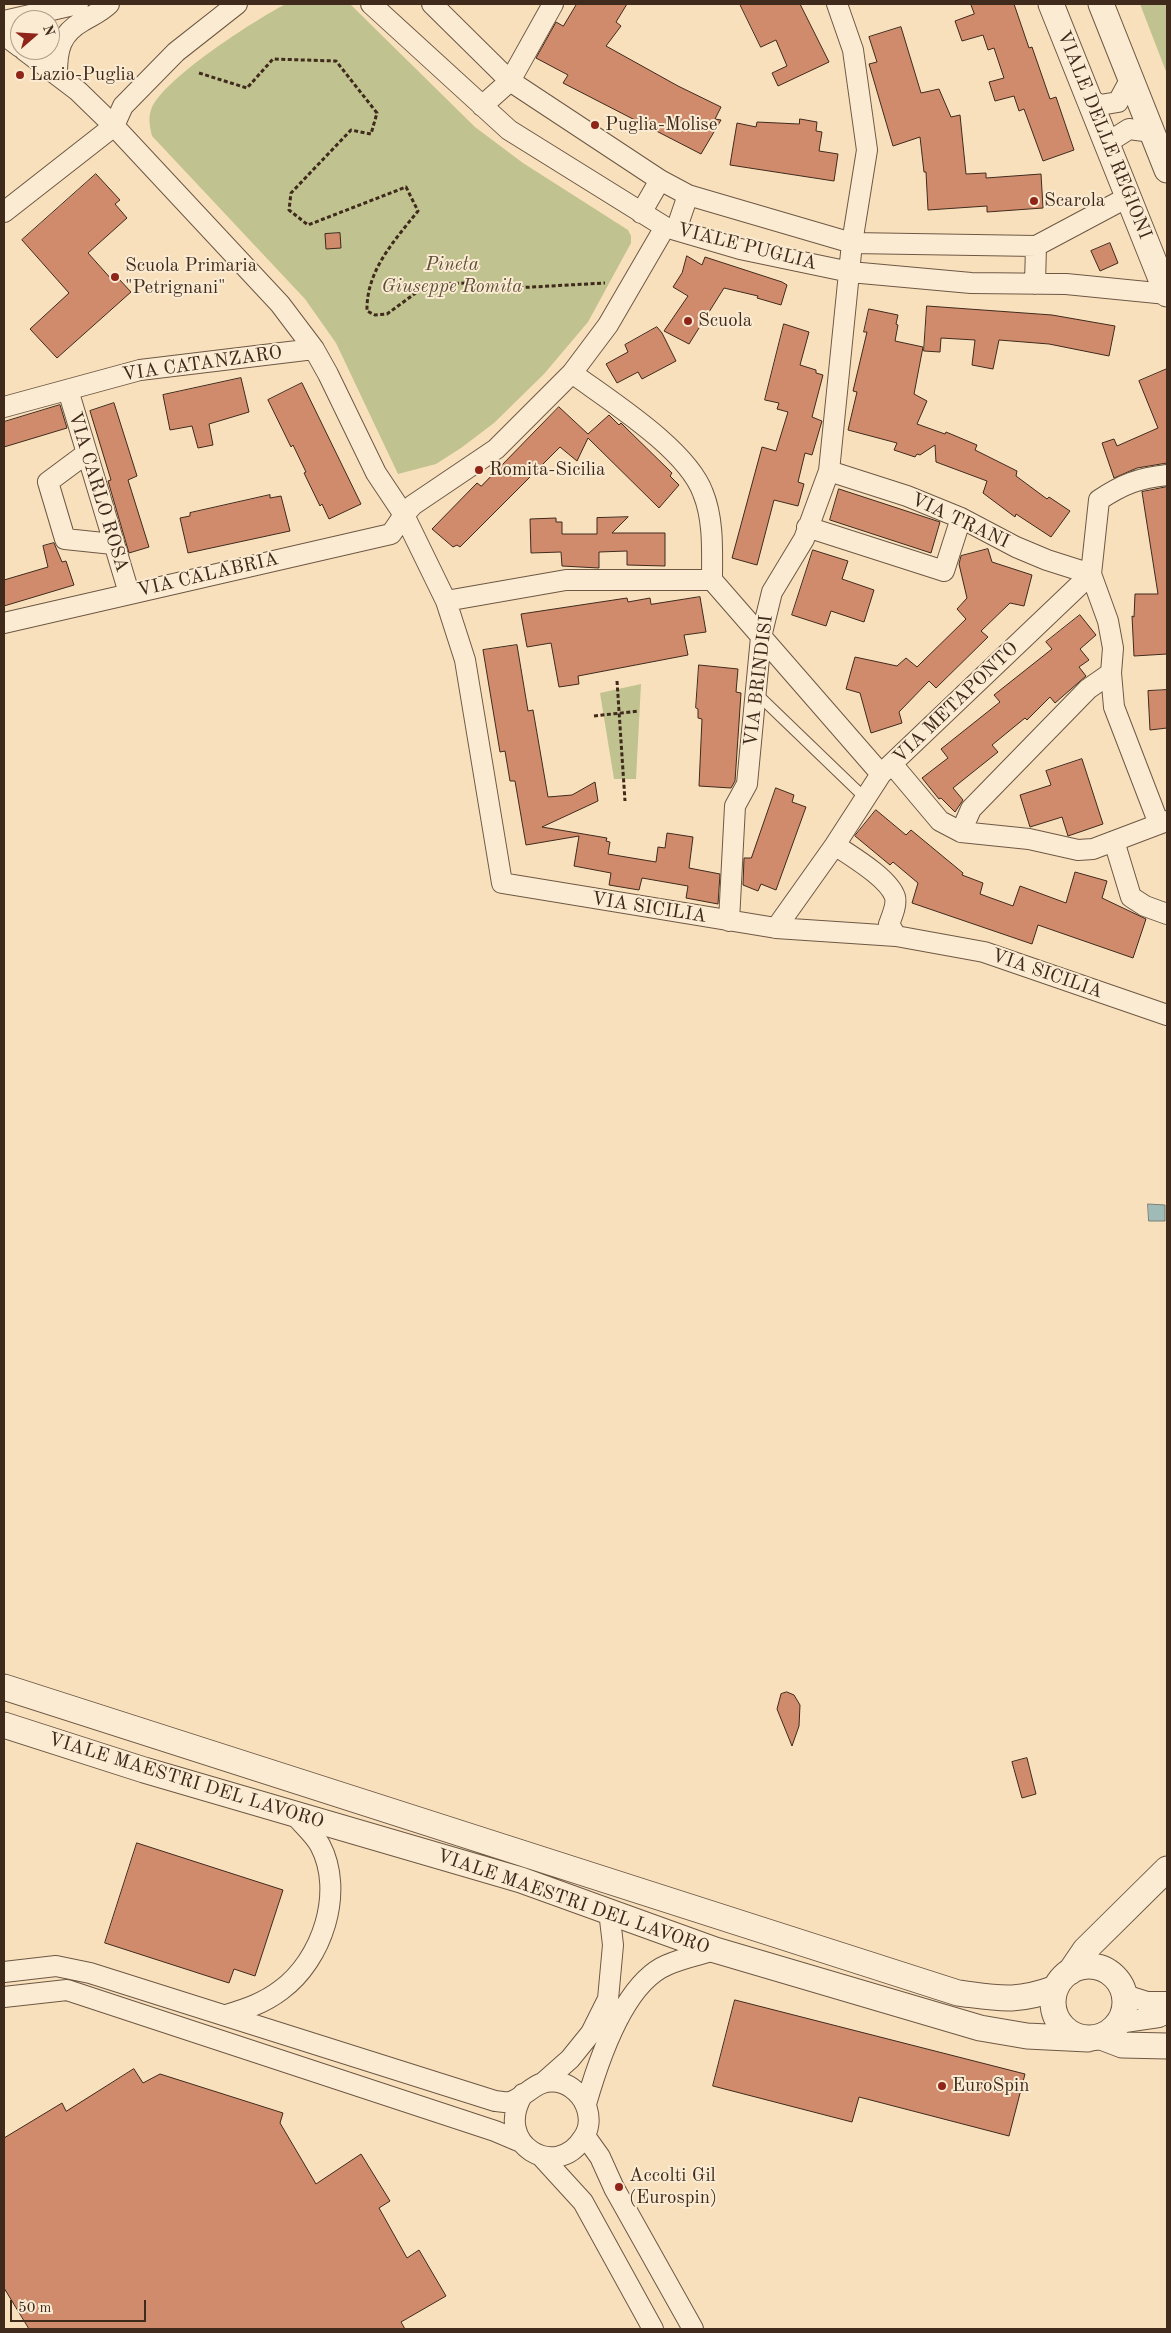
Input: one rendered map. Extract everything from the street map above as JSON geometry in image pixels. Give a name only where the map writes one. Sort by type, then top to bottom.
[{"type":"street","points":[[4,20],[78,4]]},
{"type":"street","points":[[57,74],[57,52],[70,29],[100,12],[109,4]]},
{"type":"street","points":[[4,212],[114,126],[123,106],[176,52],[237,4]]},
{"type":"street","name":"VIALE PUGLIA","points":[[371,4],[509,130],[641,213],[670,228],[740,250],[850,272],[972,282],[1066,284],[1167,294]]},
{"type":"street","name":"VIALE PUGLIA","points":[[432,4],[510,81],[660,180],[688,195],[852,243],[1036,246],[1128,197]]},
{"type":"street","points":[[482,106],[510,81],[553,4]]},
{"type":"street","name":"VIA BRINDISI","points":[[729,921],[736,806],[747,784],[761,637],[772,592],[804,539],[828,471],[852,243],[867,150],[853,50],[837,4]]},
{"type":"street","name":"VIALE DELLE REGIONI","points":[[1051,4],[1167,294]]},
{"type":"street","points":[[1101,4],[1167,170]]},
{"type":"street","name":"VIA SICILIA","points":[[38,60],[78,92],[114,126],[280,304],[314,349],[376,473],[404,515],[446,602],[466,660],[502,883],[776,928],[896,936],[984,952],[1167,1015]]},
{"type":"street","points":[[1088,98],[1100,105],[1118,102],[1130,80]]},
{"type":"street","points":[[1107,143],[1129,128],[1152,132]]},
{"type":"street","points":[[641,213],[660,180]]},
{"type":"street","name":"VIA CALABRIA","points":[[4,623],[391,534],[413,505],[496,449],[572,373],[608,325],[670,228],[688,195]]},
{"type":"street","points":[[1035,284],[1036,246]]},
{"type":"street","name":"VIA CATANZARO","points":[[4,407],[140,370],[314,349]]},
{"type":"street","points":[[572,373],[652,432],[683,462],[703,493],[712,535],[712,580],[761,637],[886,769],[940,821],[961,832],[1029,840],[1078,850],[1093,848],[1163,823],[1114,707],[1111,673],[1113,648],[1108,621],[1091,574],[1099,500],[1118,487],[1142,478],[1167,475]]},
{"type":"street","name":"VIA CARLO ROSA","points":[[68,390],[129,594]]},
{"type":"street","points":[[86,453],[48,482],[64,539],[113,544]]},
{"type":"street","name":"VIA TRANI","points":[[828,471],[907,496],[961,518],[1040,557],[1091,574]]},
{"type":"street","points":[[808,527],[944,571],[961,518]]},
{"type":"street","name":"VIA METAPONTO","points":[[776,928],[886,769],[1091,574]]},
{"type":"street","points":[[446,602],[566,580],[712,580]]},
{"type":"street","points":[[961,832],[971,809],[1088,689],[1111,673]]},
{"type":"street","points":[[1114,841],[1130,897],[1144,906],[1167,914]]},
{"type":"street","points":[[835,845],[887,884],[895,897],[894,911],[889,924],[896,936]]},
{"type":"street","name":"VIALE MAESTRI DEL LAVORO","points":[[4,1687],[958,1993],[1006,1999],[1032,1997],[1063,1980]]},
{"type":"street","name":"VIALE MAESTRI DEL LAVORO","points":[[4,1725],[144,1770],[521,1880],[715,1950],[980,2028],[1027,2036],[1103,2033]]},
{"type":"street","points":[[226,2015],[260,2004],[283,1989],[307,1964],[320,1941],[328,1913],[330,1876],[320,1845],[292,1814]]},
{"type":"street","points":[[1167,1869],[1086,1950],[1063,1980],[1053,2000],[1055,2014],[1061,2025],[1076,2037],[1103,2033],[1167,2013]]},
{"type":"street","points":[[544,2082],[570,2059],[591,2033],[608,1999],[613,1945],[609,1911]]},
{"type":"street","points":[[586,2104],[602,2055],[623,2010],[641,1983],[666,1965],[715,1950]]},
{"type":"street","points":[[4,1972],[56,1966],[90,1972],[495,2101],[510,2102],[533,2086],[544,2082],[557,2082],[569,2086],[579,2094],[586,2104],[589,2114],[585,2136],[571,2151],[557,2156],[541,2156]]},
{"type":"street","points":[[1063,1980],[1084,1966],[1097,1966],[1112,1974],[1120,1983],[1125,1995],[1124,2014],[1103,2033]]},
{"type":"street","points":[[4,1997],[67,1990],[495,2131],[521,2142],[530,2151],[541,2156],[583,2202],[653,2329]]},
{"type":"street","points":[[1125,1995],[1147,2002],[1167,2002]]},
{"type":"street","points":[[1103,2033],[1122,2045],[1167,2046]]},
{"type":"street","points":[[521,2142],[514,2118],[516,2105],[523,2094]]},
{"type":"street","points":[[585,2136],[600,2157],[614,2188],[693,2329]]},
{"type":"lane","points":[[756,693],[865,798]]},
{"type":"path","points":[[199,73],[247,88],[273,59],[336,62],[377,113],[371,134],[351,130],[291,193],[289,210],[308,225],[406,187],[418,211],[387,250],[370,283],[366,296],[366,311],[376,315],[387,314],[428,284],[469,283],[496,289],[605,283]]},
{"type":"path","points":[[617,681],[625,801]]},
{"type":"path","points":[[594,716],[640,711]]},
{"type":"green space","name":"Pineta Giuseppe Romita","points":[[286,4],[350,4],[475,127],[523,163],[628,230],[631,236],[631,243],[588,322],[544,374],[494,423],[436,464],[398,474],[336,343],[305,299],[152,136],[149,120],[151,110],[158,97],[172,83],[211,51]]},
{"type":"green space","points":[[1140,4],[1167,4],[1167,74]]},
{"type":"green space","points":[[641,684],[636,779],[614,779],[600,693]]},
{"type":"water","points":[[1148,1204],[1165,1205],[1165,1221],[1149,1221]]},
{"type":"building","points":[[577,4],[627,4],[616,22],[621,26],[606,46],[678,86],[721,107],[715,119],[721,120],[701,154],[563,83],[568,75],[536,58],[556,22],[563,26]]},
{"type":"building","points":[[740,4],[800,4],[829,62],[778,86],[772,73],[787,66],[776,40],[761,47]]},
{"type":"building","points":[[971,4],[1014,4],[1029,48],[1032,47],[1050,99],[1056,97],[1074,150],[1043,161],[1024,109],[1019,111],[1014,96],[995,101],[989,82],[1004,78],[994,48],[988,50],[983,35],[962,41],[955,21],[974,14]]},
{"type":"building","points":[[901,27],[921,93],[939,89],[951,117],[960,115],[966,174],[986,173],[986,178],[1041,174],[1043,208],[987,212],[987,206],[928,210],[926,172],[924,172],[920,137],[893,146],[869,64],[877,62],[869,37]]},
{"type":"building","points":[[800,119],[817,122],[816,131],[822,132],[819,151],[838,154],[834,181],[730,165],[737,123],[756,127],[757,122],[799,124]]},
{"type":"building","points":[[96,174],[120,200],[115,204],[127,218],[88,253],[113,281],[118,278],[131,292],[57,358],[30,329],[69,293],[22,240]]},
{"type":"building","points":[[340,233],[341,248],[326,249],[325,234]]},
{"type":"building","points":[[1110,243],[1118,263],[1100,271],[1091,251]]},
{"type":"building","points":[[687,256],[702,265],[705,257],[782,282],[787,285],[781,305],[757,298],[758,296],[724,288],[689,344],[664,331],[688,296],[673,287],[682,273]]},
{"type":"building","points":[[927,306],[1052,315],[1115,326],[1109,356],[1049,344],[999,340],[993,369],[972,365],[975,340],[941,338],[940,352],[924,351]]},
{"type":"building","points":[[869,309],[898,315],[895,341],[923,347],[914,394],[927,401],[917,424],[945,434],[946,432],[977,445],[975,450],[1017,471],[1016,476],[1047,499],[1049,497],[1070,511],[1051,537],[1016,514],[1015,517],[983,493],[987,481],[936,462],[935,445],[920,455],[917,454],[915,457],[894,450],[897,443],[848,430],[857,392],[853,391],[867,332],[864,332]]},
{"type":"building","points":[[784,324],[809,332],[800,365],[816,370],[816,373],[823,375],[812,417],[822,421],[812,455],[805,453],[798,482],[804,484],[798,506],[774,500],[757,565],[732,558],[762,447],[776,451],[788,412],[777,409],[779,403],[765,400]]},
{"type":"building","points":[[657,327],[676,361],[642,379],[638,372],[617,383],[606,364],[628,352],[625,345]]},
{"type":"building","points":[[1167,369],[1167,463],[1137,468],[1114,478],[1102,443],[1114,439],[1117,446],[1158,428],[1139,381]]},
{"type":"building","points":[[241,378],[249,412],[209,424],[213,445],[198,448],[192,426],[170,430],[163,395]]},
{"type":"building","points":[[302,383],[361,504],[329,519],[322,504],[320,506],[293,445],[291,447],[268,400]]},
{"type":"building","points":[[114,403],[137,476],[128,480],[149,547],[129,553],[108,481],[111,480],[90,411]]},
{"type":"building","points":[[60,405],[67,428],[4,447],[4,422]]},
{"type":"building","points":[[559,407],[588,434],[609,415],[619,425],[621,423],[672,473],[670,476],[679,485],[659,508],[588,438],[577,461],[560,447],[460,547],[457,545],[453,547],[432,529],[477,483],[481,486]]},
{"type":"building","points":[[1167,487],[1167,654],[1134,656],[1132,616],[1134,617],[1135,594],[1158,594],[1142,492]]},
{"type":"building","points":[[839,489],[940,522],[931,553],[830,520]]},
{"type":"building","points":[[270,495],[270,498],[281,496],[290,531],[188,553],[180,518],[190,516],[190,513]]},
{"type":"building","points":[[628,517],[612,533],[665,533],[665,566],[627,565],[627,551],[599,552],[599,568],[562,566],[561,552],[531,553],[530,519],[556,518],[556,522],[562,522],[562,534],[597,534],[597,518]]},
{"type":"building","points":[[54,543],[62,562],[66,561],[74,585],[4,606],[4,580],[48,567],[43,546]]},
{"type":"building","points":[[988,549],[992,562],[1032,575],[1024,606],[1010,603],[981,631],[988,637],[936,688],[929,681],[899,712],[902,723],[871,733],[860,693],[846,689],[855,657],[897,666],[906,658],[917,667],[966,619],[957,609],[967,598],[959,564],[961,556]]},
{"type":"building","points":[[813,550],[848,561],[842,579],[874,590],[864,622],[831,611],[826,626],[792,615]]},
{"type":"building","points":[[700,597],[706,632],[684,635],[688,655],[578,676],[579,684],[559,687],[551,643],[527,647],[521,614],[627,598],[628,602],[650,598],[651,604]]},
{"type":"building","points":[[1080,615],[1096,635],[1080,649],[1089,660],[1079,667],[1086,676],[1055,703],[1050,697],[1027,720],[1025,718],[992,745],[998,752],[953,788],[963,800],[955,812],[941,798],[939,799],[922,778],[948,758],[941,749],[1000,702],[994,695],[1052,649],[1046,642]]},
{"type":"building","points":[[517,645],[528,711],[533,710],[548,797],[572,795],[595,782],[598,801],[542,827],[607,838],[606,841],[610,842],[608,854],[656,862],[658,847],[665,848],[667,833],[693,837],[689,868],[720,874],[718,904],[686,898],[688,886],[642,878],[639,890],[609,885],[611,873],[574,866],[579,836],[526,845],[515,781],[510,781],[505,751],[500,752],[483,650]]},
{"type":"building","points":[[699,665],[738,669],[736,692],[741,693],[735,781],[731,788],[699,786],[702,719],[698,718],[698,709],[696,708]]},
{"type":"building","points":[[1167,690],[1167,728],[1150,730],[1148,691]]},
{"type":"building","points":[[1082,759],[1103,824],[1068,836],[1062,817],[1030,827],[1020,795],[1051,785],[1046,771]]},
{"type":"building","points":[[776,788],[794,795],[792,802],[806,807],[776,890],[761,884],[758,891],[743,885],[744,858],[751,858]]},
{"type":"building","points":[[876,810],[906,835],[911,830],[963,873],[962,875],[983,883],[980,894],[1013,906],[1020,886],[1066,903],[1075,872],[1107,881],[1102,898],[1146,919],[1133,958],[1038,925],[1032,944],[912,903],[918,883],[893,862],[890,865],[855,836]]},
{"type":"building","points":[[787,1692],[794,1695],[800,1705],[799,1726],[792,1746],[777,1709],[781,1694]]},
{"type":"building","points":[[1027,1758],[1036,1794],[1022,1798],[1012,1762]]},
{"type":"building","points":[[137,1843],[283,1890],[255,1976],[234,1969],[229,1983],[105,1943]]},
{"type":"building","points":[[735,2000],[1025,2074],[1009,2136],[859,2097],[852,2122],[713,2086]]},
{"type":"building","points":[[134,2069],[143,2083],[160,2074],[283,2113],[280,2123],[316,2184],[361,2154],[390,2201],[379,2208],[407,2258],[419,2250],[446,2296],[401,2322],[405,2329],[29,2329],[4,2288],[4,2138],[62,2103],[66,2111]]},
{"type":"place","name":"Lazio-Puglia","points":[[20,75]]},
{"type":"place","name":"Puglia-Molise","points":[[595,125]]},
{"type":"place","name":"Scarola","points":[[1034,201]]},
{"type":"place","name":"Scuola Primaria \"Petrignani\"","points":[[115,277]]},
{"type":"place","name":"Scuola","points":[[688,321]]},
{"type":"place","name":"Romita-Sicilia","points":[[479,470]]},
{"type":"place","name":"EuroSpin","points":[[942,2086]]},
{"type":"place","name":"Accolti Gil (Eurospin)","points":[[619,2187]]}]
